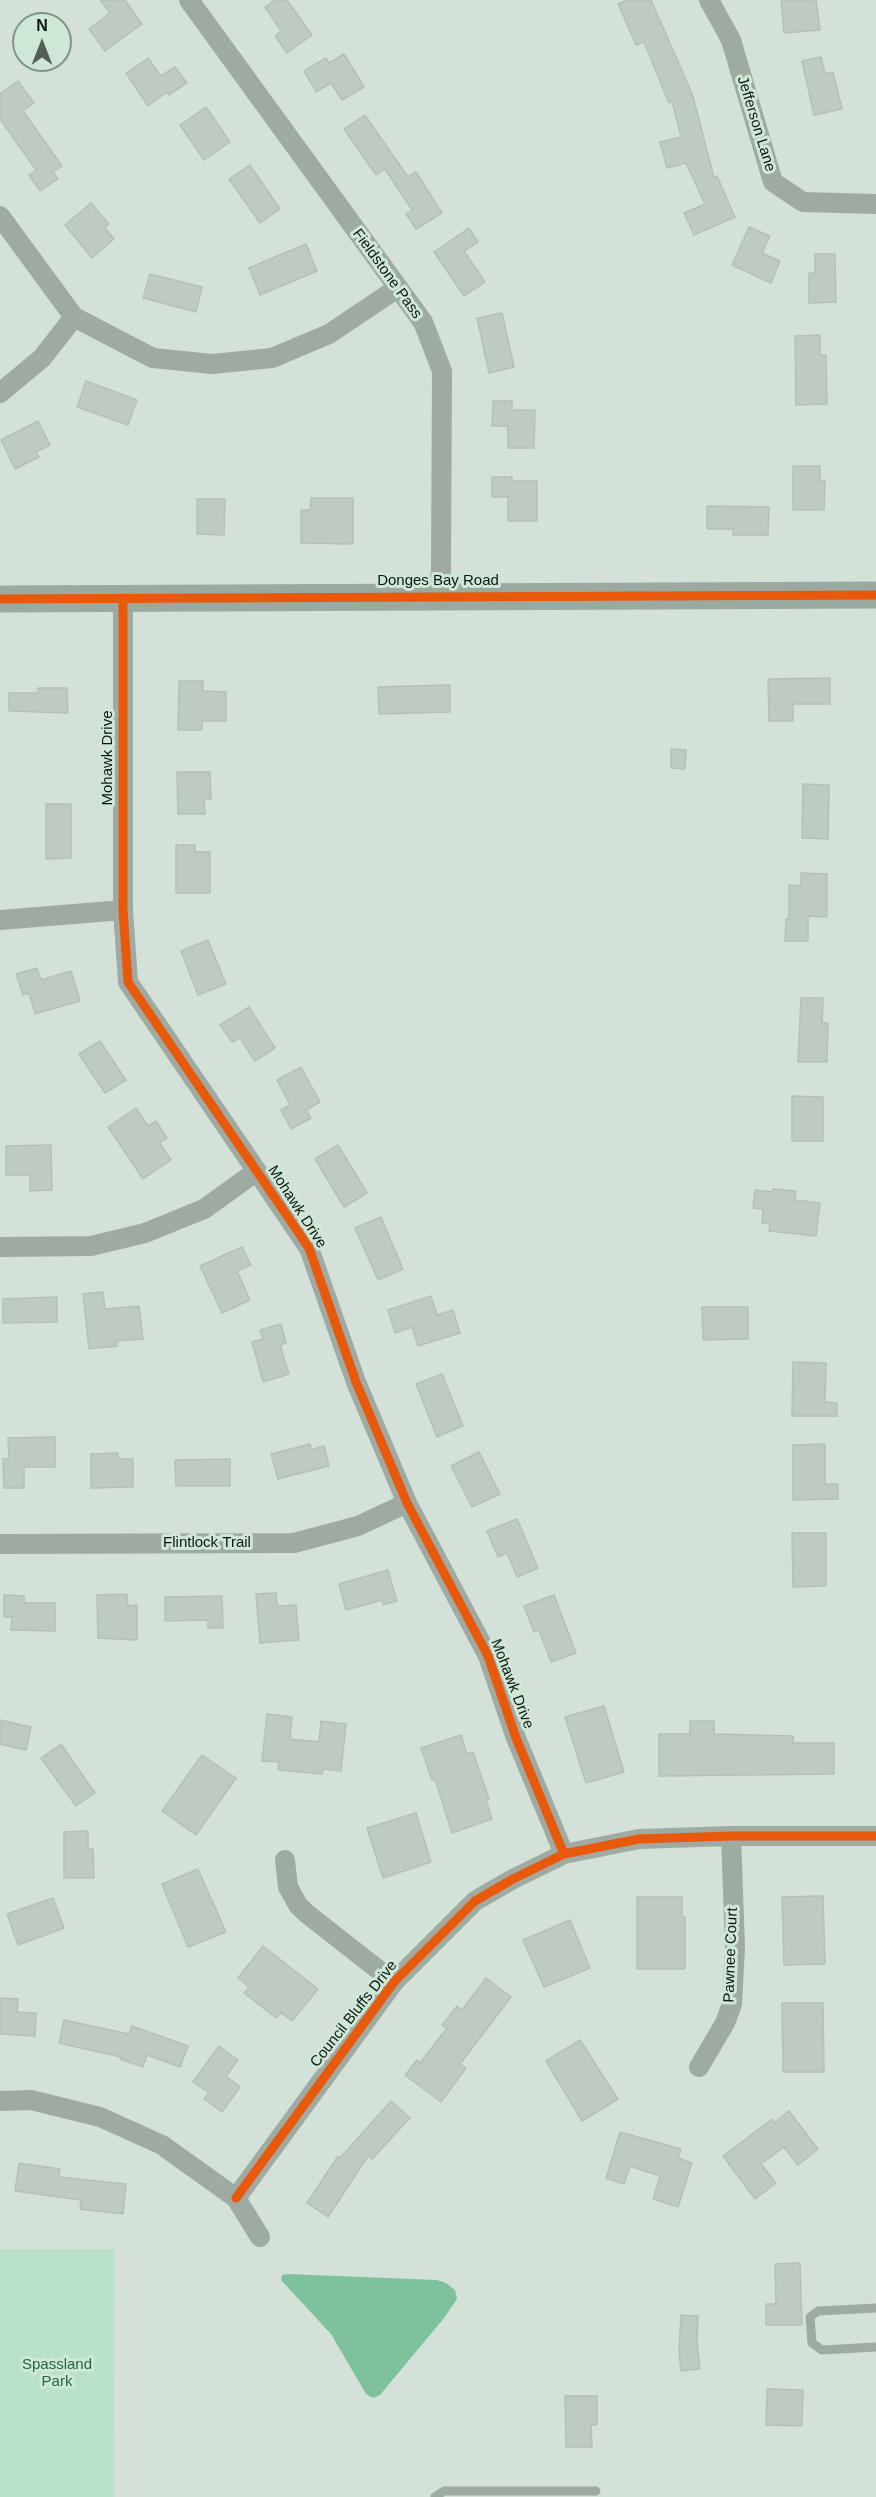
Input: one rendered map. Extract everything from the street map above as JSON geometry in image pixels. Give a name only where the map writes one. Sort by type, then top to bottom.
[{"type":"street","name":"Fieldstone Pass","points":[[189,0],[396,289],[423,322],[442,371],[441,560],[438,596]]},
{"type":"street","name":"Jefferson Lane","points":[[709,0],[731,40],[773,182],[803,202],[876,204]]},
{"type":"street","points":[[0,216],[74,317],[153,358],[212,364],[272,358],[329,334],[396,289]]},
{"type":"street","points":[[0,393],[42,358],[74,317]]},
{"type":"street","name":"Donges Bay Road","points":[[0,599],[876,595]]},
{"type":"street","name":"Mohawk Drive","points":[[123,598],[123,910],[129,982],[309,1248],[357,1382],[407,1503],[488,1656],[516,1738],[564,1854]]},
{"type":"street","points":[[0,920],[123,910]]},
{"type":"street","points":[[0,1247],[91,1246],[145,1233],[204,1209],[257,1171]]},
{"type":"street","name":"Flintlock Trail","points":[[0,1544],[294,1543],[358,1526],[407,1503]]},
{"type":"street","name":"Council Bluffs Drive","points":[[236,2198],[394,1982],[475,1901],[513,1879],[564,1854],[639,1839],[731,1836],[876,1836]]},
{"type":"street","name":"Pawnee Court","points":[[699,2067],[725,2023],[732,2004],[735,1947],[731,1836]]},
{"type":"street","points":[[285,1860],[288,1887],[298,1905],[394,1982]]},
{"type":"street","points":[[0,2101],[31,2100],[100,2117],[162,2145],[236,2198],[260,2237]]},
{"type":"lane","points":[[876,2308],[818,2311],[810,2317],[812,2343],[822,2350],[876,2347]]},
{"type":"lane","points":[[435,2497],[444,2491],[596,2491]]},
{"type":"green space","name":"Spassland Park","points":[[0,2249],[115,2249],[114,2497],[0,2497]]},
{"type":"shaded area","points":[[282,2275],[437,2280],[455,2290],[457,2299],[380,2395],[373,2398],[366,2394],[331,2334],[281,2280]]},
{"type":"building","points":[[100,0],[125,0],[142,24],[105,51],[89,29],[110,13]]},
{"type":"building","points":[[275,0],[287,0],[312,35],[287,53],[275,36],[281,31],[265,7]]},
{"type":"building","points":[[627,0],[651,0],[693,96],[714,178],[717,176],[735,217],[694,235],[684,213],[705,204],[686,163],[667,168],[660,142],[681,137],[672,101],[669,103],[644,42],[636,45],[618,4]]},
{"type":"building","points":[[781,0],[816,0],[820,30],[784,33]]},
{"type":"building","points":[[344,54],[364,87],[342,100],[331,83],[316,92],[304,71],[326,58],[329,63]]},
{"type":"building","points":[[821,57],[825,74],[833,72],[842,109],[814,115],[802,61]]},
{"type":"building","points":[[148,58],[161,76],[175,67],[187,83],[169,95],[167,92],[148,106],[126,73]]},
{"type":"building","points":[[18,81],[34,103],[23,111],[62,166],[53,172],[58,179],[40,191],[29,175],[36,170],[0,119],[0,94]]},
{"type":"building","points":[[206,107],[230,142],[204,160],[180,125]]},
{"type":"building","points":[[365,115],[408,177],[416,172],[442,213],[416,229],[406,214],[412,210],[385,169],[376,175],[344,129]]},
{"type":"building","points":[[250,165],[280,209],[260,223],[229,179]]},
{"type":"building","points":[[91,203],[109,224],[105,228],[114,239],[92,258],[65,225]]},
{"type":"building","points":[[749,227],[770,236],[762,253],[780,261],[771,283],[732,265]]},
{"type":"building","points":[[469,228],[478,242],[464,251],[485,282],[464,296],[434,252]]},
{"type":"building","points":[[306,244],[317,271],[260,295],[249,268]]},
{"type":"building","points":[[815,254],[835,254],[836,302],[809,303],[809,273],[815,273]]},
{"type":"building","points":[[150,274],[202,287],[196,312],[143,298]]},
{"type":"building","points":[[502,313],[514,367],[489,373],[477,318]]},
{"type":"building","points":[[820,335],[820,355],[826,355],[827,404],[796,405],[795,336]]},
{"type":"building","points":[[86,381],[137,400],[128,425],[77,407]]},
{"type":"building","points":[[493,401],[512,401],[512,410],[535,410],[534,448],[508,448],[508,426],[492,426]]},
{"type":"building","points":[[38,421],[50,445],[36,452],[39,457],[15,469],[1,440]]},
{"type":"building","points":[[793,466],[820,466],[820,481],[825,481],[824,510],[793,510]]},
{"type":"building","points":[[492,477],[512,477],[512,481],[537,481],[537,521],[508,521],[508,497],[492,497]]},
{"type":"building","points":[[311,498],[353,498],[353,544],[301,543],[301,510],[310,510]]},
{"type":"building","points":[[197,499],[225,499],[224,535],[197,534]]},
{"type":"building","points":[[707,506],[769,507],[768,535],[733,535],[733,529],[707,529]]},
{"type":"building","points":[[830,678],[830,704],[793,704],[793,721],[769,721],[768,679]]},
{"type":"building","points":[[179,681],[203,681],[203,691],[226,692],[226,721],[202,721],[202,730],[178,730]]},
{"type":"building","points":[[450,685],[450,712],[379,714],[378,687]]},
{"type":"building","points":[[38,688],[67,688],[68,713],[9,711],[9,693],[38,693]]},
{"type":"building","points":[[671,749],[686,750],[685,769],[671,768]]},
{"type":"building","points":[[177,772],[210,772],[211,799],[204,799],[205,814],[178,814]]},
{"type":"building","points":[[803,784],[829,785],[828,839],[802,838]]},
{"type":"building","points":[[46,804],[71,804],[71,858],[46,859]]},
{"type":"building","points":[[176,845],[195,845],[195,852],[210,852],[210,893],[176,893]]},
{"type":"building","points":[[801,873],[827,874],[827,917],[808,916],[808,941],[785,941],[786,919],[789,919],[789,885],[801,886]]},
{"type":"building","points":[[208,940],[226,984],[198,995],[181,951]]},
{"type":"building","points":[[37,968],[41,980],[71,971],[80,1001],[35,1014],[29,993],[23,995],[16,974]]},
{"type":"building","points":[[801,998],[823,998],[822,1023],[828,1023],[827,1062],[798,1062]]},
{"type":"building","points":[[249,1007],[275,1048],[255,1061],[240,1038],[232,1042],[220,1025]]},
{"type":"building","points":[[100,1041],[126,1080],[105,1093],[79,1054]]},
{"type":"building","points":[[301,1067],[320,1102],[306,1110],[311,1118],[291,1129],[281,1110],[290,1105],[277,1080]]},
{"type":"building","points":[[792,1096],[823,1097],[823,1141],[792,1141]]},
{"type":"building","points":[[136,1108],[148,1126],[156,1121],[167,1138],[160,1143],[171,1160],[143,1179],[108,1127]]},
{"type":"building","points":[[51,1145],[52,1190],[30,1191],[30,1175],[6,1175],[6,1146]]},
{"type":"building","points":[[338,1145],[367,1193],[344,1207],[315,1159]]},
{"type":"building","points":[[773,1189],[796,1191],[795,1200],[820,1203],[816,1236],[769,1231],[770,1224],[762,1223],[763,1209],[753,1208],[755,1190],[773,1192]]},
{"type":"building","points":[[381,1217],[403,1269],[378,1280],[355,1228]]},
{"type":"building","points":[[242,1247],[251,1265],[237,1271],[250,1300],[222,1313],[200,1266]]},
{"type":"building","points":[[103,1292],[105,1309],[139,1306],[143,1339],[117,1341],[117,1346],[89,1349],[83,1294]]},
{"type":"building","points":[[431,1296],[437,1315],[453,1310],[460,1333],[418,1346],[412,1327],[395,1333],[388,1310]]},
{"type":"building","points":[[57,1297],[57,1322],[3,1323],[3,1299]]},
{"type":"building","points":[[702,1307],[748,1307],[748,1339],[703,1340]]},
{"type":"building","points":[[281,1324],[286,1343],[280,1345],[289,1374],[263,1382],[252,1342],[263,1339],[260,1330]]},
{"type":"building","points":[[793,1362],[826,1363],[825,1402],[837,1403],[837,1416],[792,1416]]},
{"type":"building","points":[[442,1374],[463,1426],[437,1437],[416,1384]]},
{"type":"building","points":[[55,1437],[55,1467],[24,1467],[24,1488],[4,1488],[3,1459],[9,1459],[8,1438]]},
{"type":"building","points":[[310,1444],[311,1450],[324,1446],[329,1466],[278,1479],[271,1454]]},
{"type":"building","points":[[825,1444],[825,1484],[838,1484],[838,1499],[793,1500],[793,1445]]},
{"type":"building","points":[[479,1452],[500,1494],[472,1507],[451,1466]]},
{"type":"building","points":[[118,1453],[118,1459],[133,1459],[133,1487],[91,1488],[91,1454]]},
{"type":"building","points":[[230,1459],[230,1486],[176,1486],[175,1460]]},
{"type":"building","points":[[517,1519],[538,1568],[517,1577],[507,1553],[498,1557],[487,1531]]},
{"type":"building","points":[[792,1533],[826,1533],[826,1586],[793,1587]]},
{"type":"building","points":[[388,1570],[397,1601],[383,1605],[382,1600],[346,1610],[339,1584]]},
{"type":"building","points":[[276,1593],[277,1606],[296,1605],[299,1640],[260,1643],[256,1594]]},
{"type":"building","points":[[127,1594],[128,1606],[137,1605],[137,1640],[98,1638],[97,1595]]},
{"type":"building","points":[[4,1595],[24,1596],[24,1603],[55,1603],[55,1631],[11,1630],[12,1617],[4,1617]]},
{"type":"building","points":[[554,1595],[576,1653],[551,1662],[539,1630],[534,1632],[524,1606]]},
{"type":"building","points":[[222,1596],[223,1628],[208,1628],[208,1620],[165,1621],[165,1597]]},
{"type":"building","points":[[604,1706],[624,1772],[586,1783],[565,1717]]},
{"type":"building","points":[[267,1714],[292,1717],[290,1739],[319,1742],[321,1721],[346,1724],[341,1771],[323,1769],[322,1774],[278,1770],[279,1762],[262,1761]]},
{"type":"building","points":[[0,1720],[31,1727],[26,1750],[0,1744]]},
{"type":"building","points":[[690,1721],[714,1721],[714,1734],[793,1736],[793,1743],[834,1743],[834,1774],[659,1776],[659,1734],[690,1734]]},
{"type":"building","points":[[461,1735],[467,1754],[473,1752],[489,1799],[486,1800],[492,1819],[452,1833],[435,1779],[432,1780],[421,1748]]},
{"type":"building","points":[[61,1744],[95,1793],[76,1806],[41,1758]]},
{"type":"building","points":[[202,1755],[236,1778],[196,1835],[162,1811]]},
{"type":"building","points":[[416,1813],[431,1862],[383,1878],[367,1828]]},
{"type":"building","points":[[88,1831],[88,1849],[93,1849],[94,1878],[64,1878],[64,1832]]},
{"type":"building","points":[[198,1869],[226,1932],[188,1947],[162,1884]]},
{"type":"building","points":[[823,1896],[825,1964],[784,1965],[782,1897]]},
{"type":"building","points":[[637,1897],[682,1897],[682,1917],[685,1917],[685,1969],[637,1969]]},
{"type":"building","points":[[53,1898],[64,1928],[18,1945],[7,1914]]},
{"type":"building","points":[[570,1920],[590,1968],[544,1987],[523,1940]]},
{"type":"building","points":[[263,1946],[318,1989],[292,2021],[281,2013],[276,2018],[244,1993],[249,1987],[238,1978]]},
{"type":"building","points":[[486,1978],[511,1997],[460,2064],[466,2068],[441,2102],[405,2075],[417,2060],[420,2063],[447,2028],[442,2025],[457,2006],[462,2010]]},
{"type":"building","points":[[0,1998],[18,1999],[17,2012],[36,2013],[35,2036],[0,2034]]},
{"type":"building","points":[[782,2003],[823,2003],[824,2072],[783,2072]]},
{"type":"building","points":[[64,2020],[129,2034],[132,2026],[188,2046],[180,2067],[147,2055],[143,2067],[120,2059],[121,2057],[59,2043]]},
{"type":"building","points":[[580,2040],[618,2099],[582,2121],[546,2061]]},
{"type":"building","points":[[219,2046],[238,2060],[226,2076],[240,2087],[222,2112],[204,2099],[209,2093],[193,2082]]},
{"type":"building","points":[[391,2101],[410,2118],[372,2159],[368,2156],[328,2217],[307,2203],[338,2156],[340,2158]]},
{"type":"building","points":[[789,2111],[818,2149],[798,2165],[784,2147],[761,2164],[776,2183],[755,2199],[723,2156],[772,2119],[774,2123]]},
{"type":"building","points":[[620,2132],[681,2149],[678,2158],[692,2163],[678,2207],[653,2199],[660,2176],[630,2166],[624,2184],[606,2178]]},
{"type":"building","points":[[19,2163],[60,2169],[59,2177],[126,2184],[123,2214],[80,2209],[81,2200],[15,2191]]},
{"type":"building","points":[[800,2263],[802,2325],[766,2325],[766,2304],[776,2304],[775,2264]]},
{"type":"building","points":[[681,2315],[698,2316],[697,2342],[700,2369],[681,2371],[679,2352]]},
{"type":"building","points":[[767,2389],[803,2390],[802,2426],[766,2425]]},
{"type":"building","points":[[565,2396],[597,2396],[597,2425],[591,2425],[592,2447],[566,2447]]},
{"type":"cycle path","points":[[0,599],[876,595]]},
{"type":"cycle path","points":[[123,598],[123,910],[128,982],[309,1248],[356,1382],[407,1503],[488,1656],[516,1738],[564,1854]]},
{"type":"cycle path","points":[[236,2198],[394,1982],[475,1901],[513,1879],[564,1854],[639,1839],[731,1836],[876,1836]]}]
